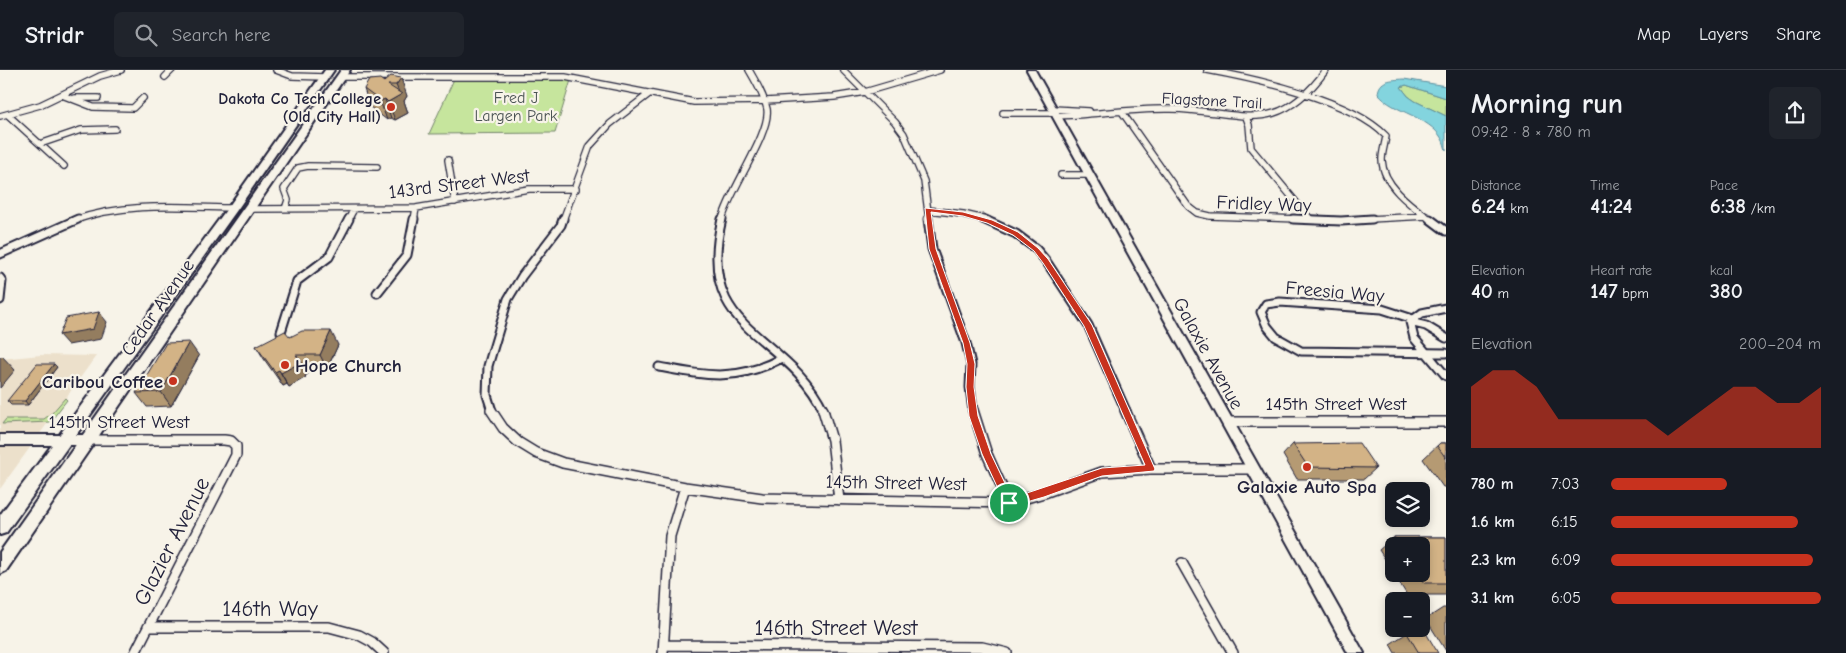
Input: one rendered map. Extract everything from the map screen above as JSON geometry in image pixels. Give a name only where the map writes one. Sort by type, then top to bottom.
[{"type":"highway","name":"Cedar Avenue","points":[[0,566],[251,209],[312,120],[341,72]]},
{"type":"highway","points":[[312,120],[318,100],[328,84],[328,74]]},
{"type":"highway","name":"Cedar Avenue","points":[[0,528],[328,74]]},
{"type":"street","points":[[0,116],[34,108],[100,76],[121,70],[121,77]]},
{"type":"street","points":[[165,77],[172,70]]},
{"type":"street","points":[[276,70],[292,76],[328,74]]},
{"type":"street","points":[[370,77],[373,70]]},
{"type":"street","points":[[462,77],[465,70]]},
{"type":"street","points":[[548,77],[551,70]]},
{"type":"street","points":[[749,70],[766,101],[768,123],[727,201],[720,221],[718,242],[720,283],[726,302],[739,319],[808,382],[824,409],[832,434],[839,500]]},
{"type":"street","points":[[844,70],[895,122],[904,134],[924,181],[932,249],[966,343],[971,364],[970,387],[974,416],[987,454],[1009,503]]},
{"type":"street","points":[[341,72],[370,77],[548,77],[580,79],[694,102],[766,101],[834,97],[865,92],[940,70]]},
{"type":"street","name":"Galaxie Avenue","points":[[1031,70],[1356,653]]},
{"type":"street","points":[[1207,70],[1262,81],[1360,116],[1380,128],[1386,136],[1382,159],[1386,174],[1400,194],[1446,231]]},
{"type":"street","name":"Flagstone Trail","points":[[1003,113],[1055,113],[1089,116],[1180,109],[1246,117],[1273,115],[1304,96],[1326,70]]},
{"type":"street","name":"145th Street West","points":[[649,94],[634,108],[608,125],[596,136],[590,146],[576,189],[561,225],[522,276],[508,299],[488,366],[487,395],[492,412],[503,428],[518,442],[536,453],[563,463],[685,487],[762,498],[1009,503],[1044,493],[1102,472],[1151,469],[1253,469]]},
{"type":"street","points":[[62,95],[100,108],[133,108],[143,98]]},
{"type":"street","points":[[69,98],[98,98]]},
{"type":"street","name":"Fridley Way","points":[[1122,112],[1188,206],[1197,213],[1210,216],[1365,221],[1426,216]]},
{"type":"street","points":[[8,114],[64,166]]},
{"type":"street","points":[[1246,117],[1250,126],[1248,139],[1251,148],[1311,220]]},
{"type":"street","points":[[40,144],[78,130],[115,129]]},
{"type":"street","points":[[448,160],[455,202]]},
{"type":"street","name":"143rd Street West","points":[[285,209],[288,200],[284,189],[298,168],[308,166],[377,167]]},
{"type":"street","points":[[1061,175],[1089,175]]},
{"type":"street","name":"143rd Street West","points":[[251,209],[416,208],[529,189],[576,189]]},
{"type":"street","points":[[0,254],[73,222],[103,212],[132,208],[233,208]]},
{"type":"street","points":[[377,292],[407,255],[416,208]]},
{"type":"street","points":[[282,332],[297,281],[329,257],[354,209]]},
{"type":"street","points":[[928,210],[963,214],[990,221],[1016,234],[1041,255],[1088,325],[1151,469]]},
{"type":"street","points":[[0,278],[2,281],[0,300]]},
{"type":"street","name":"Freesia Way","points":[[1411,320],[1392,311],[1372,308],[1280,302],[1266,304],[1261,312],[1275,336],[1284,344],[1302,351],[1425,353]]},
{"type":"street","points":[[1411,320],[1421,312],[1446,308]]},
{"type":"street","points":[[1411,320],[1426,326],[1446,338]]},
{"type":"street","points":[[1411,320],[1414,338],[1445,377]]},
{"type":"street","points":[[1425,353],[1446,353]]},
{"type":"street","points":[[659,367],[708,375],[730,376],[757,370],[782,358]]},
{"type":"street","name":"145th Street West","points":[[1227,422],[1446,422]]},
{"type":"street","name":"145th Street West","points":[[0,440],[224,440],[231,441],[236,446]]},
{"type":"street","name":"Glazier Avenue","points":[[135,653],[236,455],[236,446]]},
{"type":"street","points":[[663,649],[670,536],[685,487]]},
{"type":"street","points":[[1182,564],[1233,653]]},
{"type":"street","name":"146th Way","points":[[148,627],[329,627],[355,632],[377,646],[384,653]]},
{"type":"street","name":"146th Street West","points":[[663,649],[982,647],[1007,653]]},
{"type":"shaded area","points":[[41,355],[96,356],[0,489],[0,359]]},
{"type":"green space","name":"Fred J Largen Park","points":[[454,79],[571,80],[555,133],[429,134]]},
{"type":"green space","points":[[1406,85],[1446,98],[1446,116],[1408,96],[1401,87]]},
{"type":"green space","points":[[65,398],[67,400],[50,422],[2,424],[6,419],[44,419]]},
{"type":"water","points":[[1404,79],[1446,86],[1446,98],[1406,85],[1401,87],[1415,101],[1446,116],[1446,150],[1442,139],[1429,125],[1393,106],[1378,94],[1381,85],[1386,81]]},
{"type":"building","points":[[391,76],[401,78],[396,85],[388,85],[402,94],[388,102],[385,99],[380,101],[364,89],[369,80],[380,79],[384,82]]},
{"type":"building","points":[[99,312],[93,329],[59,335],[66,318]]},
{"type":"building","points":[[285,331],[290,337],[302,331],[331,331],[320,355],[296,355],[301,361],[297,362],[298,364],[281,373],[279,370],[275,372],[256,346]]},
{"type":"building","points":[[189,342],[161,392],[136,393],[166,343]]},
{"type":"building","points":[[37,364],[54,364],[25,401],[7,401]]},
{"type":"building","points":[[1359,443],[1376,468],[1308,467],[1293,444]]},
{"type":"building","points":[[1440,443],[1446,443],[1446,458],[1437,446]]},
{"type":"building","points":[[1430,537],[1446,537],[1446,583],[1424,583],[1430,582]]},
{"type":"building","points":[[1409,637],[1428,637],[1438,653],[1419,653]]},
{"type":"place","name":"Dakota Co Tech College (Old City Hall)","points":[[391,107]]},
{"type":"place","name":"Hope Church","points":[[285,365]]},
{"type":"place","name":"Caribou Coffee","points":[[173,381]]},
{"type":"place","name":"Galaxie Auto Spa","points":[[1307,467]]},
{"type":"route","points":[[928,210],[963,214],[990,221],[1016,234],[1036,249],[1088,325],[1151,469],[1102,472],[1044,493],[1009,503],[987,454],[974,416],[970,387],[971,364],[966,343],[932,249],[928,210]]}]
